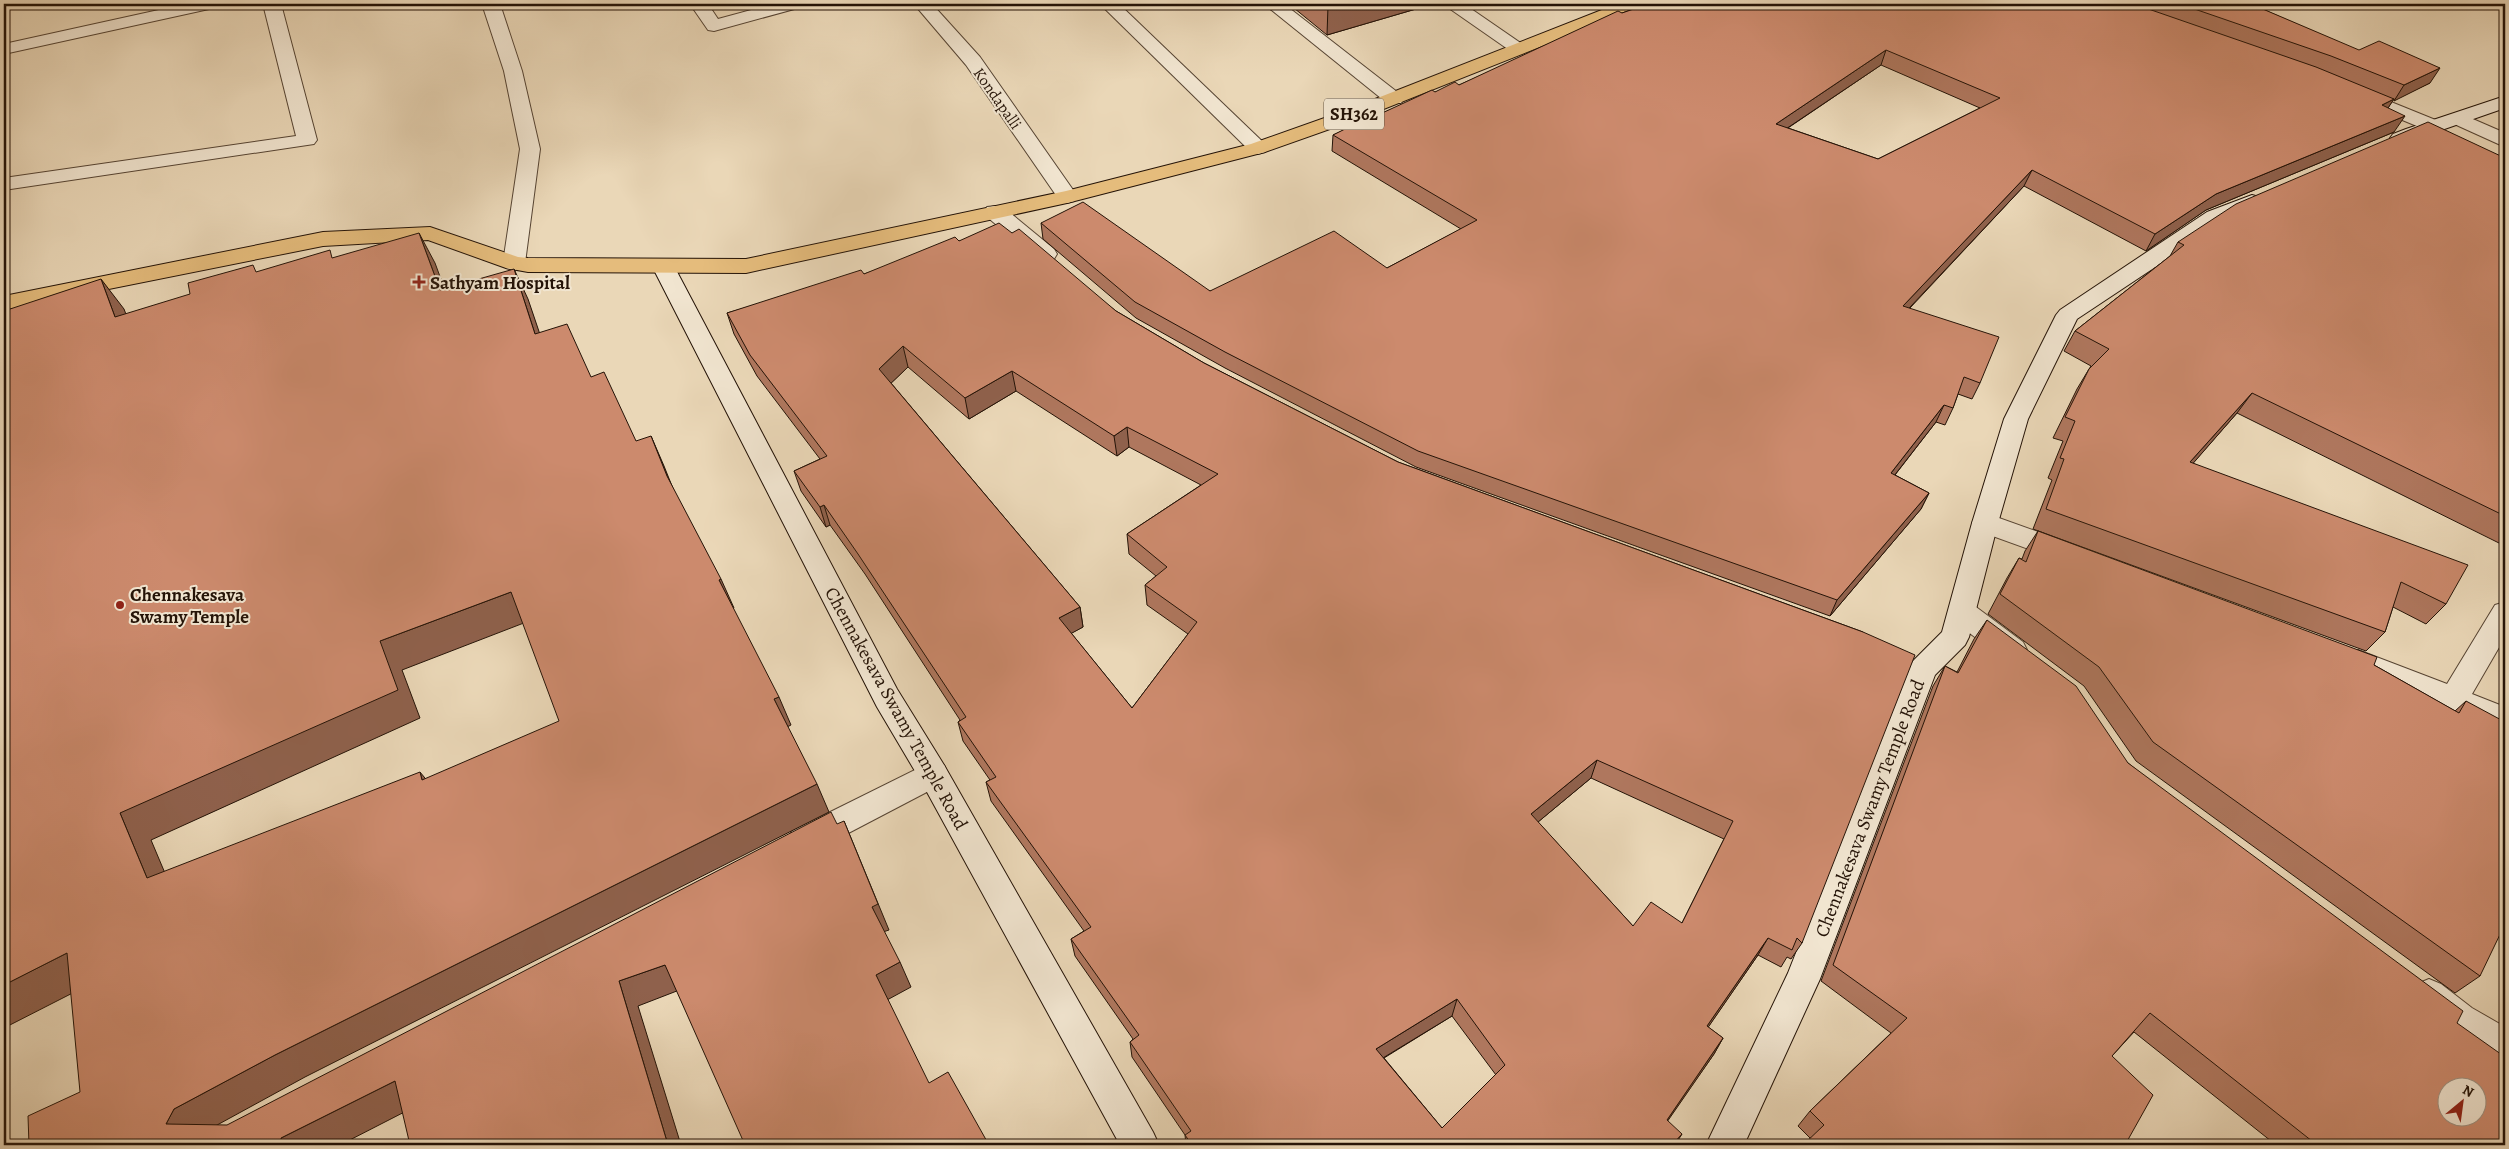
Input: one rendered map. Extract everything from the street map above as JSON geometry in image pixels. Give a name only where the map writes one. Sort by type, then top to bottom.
[{"type":"main road","name":"SH362","points":[[4,303],[323,239],[430,233],[514,263],[746,266],[1067,197],[1258,148],[1394,99],[1632,4]]},
{"type":"street","points":[[4,49],[209,4]]},
{"type":"street","points":[[4,184],[308,140],[272,4]]},
{"type":"street","points":[[491,4],[513,71],[530,149],[514,263]]},
{"type":"street","points":[[699,4],[714,26],[792,4]]},
{"type":"street","name":"Kondapalli","points":[[923,4],[973,61],[1067,197]]},
{"type":"street","points":[[1109,4],[1258,148]]},
{"type":"street","points":[[1273,4],[1394,99]]},
{"type":"street","points":[[1452,4],[1519,48]]},
{"type":"street","points":[[2340,87],[2431,125]]},
{"type":"street","points":[[2377,148],[2431,125],[2459,118],[2505,102]]},
{"type":"street","points":[[2459,118],[2505,141]]},
{"type":"street","name":"Chennakesava Swamy Temple Road","points":[[1725,1145],[1802,979],[1910,664],[1955,637],[1985,522],[2016,419],[2068,315],[2215,217],[2269,194]]},
{"type":"street","points":[[994,212],[1063,268]]},
{"type":"street","name":"Chennakesava Swamy Temple Road","points":[[663,266],[887,698],[933,774],[1140,1145]]},
{"type":"street","points":[[1985,522],[2095,564]]},
{"type":"street","points":[[1962,612],[2034,666]]},
{"type":"street","points":[[2454,698],[2505,613]]},
{"type":"street","points":[[2334,654],[2454,698],[2505,720]]},
{"type":"street","points":[[775,856],[933,774]]},
{"type":"street","points":[[2404,978],[2460,1020],[2505,1046]]},
{"type":"building","points":[[1648,4],[2134,4],[2316,67],[2394,99],[2382,105],[2405,116],[2216,194],[2155,234],[2032,170],[1903,306],[1999,337],[1980,383],[1964,377],[1953,408],[1944,405],[1891,473],[1929,493],[1837,600],[1418,451],[1225,352],[1135,302],[1041,223],[1083,202],[1210,291],[1334,231],[1387,268],[1477,220],[1333,135],[1377,113],[1380,114],[1432,90],[1435,92],[1455,82],[1459,85],[1618,11],[1622,13]],"holes":[[[1886,50],[2000,98],[1878,159],[1776,124]]]},
{"type":"building","points":[[2180,4],[2251,4],[2359,50],[2379,41],[2440,68],[2404,85],[2331,56]]},
{"type":"building","points":[[2428,122],[2505,158],[2505,516],[2252,393],[2190,462],[2468,565],[2446,604],[2401,582],[2385,632],[2046,509],[2064,459],[2060,458],[2075,421],[2065,417],[2089,369],[2109,349],[2075,331],[2184,245],[2178,242],[2236,204]]},
{"type":"building","points":[[999,223],[1012,233],[1019,229],[1116,311],[1204,363],[1398,462],[1863,632],[1915,655],[1802,943],[1797,938],[1792,950],[1768,938],[1707,1026],[1723,1038],[1667,1120],[1682,1134],[1672,1145],[1192,1145],[1185,1135],[1191,1131],[1130,1042],[1139,1035],[1071,939],[1091,927],[986,782],[996,777],[958,722],[966,717],[824,505],[820,507],[794,471],[827,456],[750,355],[727,313],[861,270],[864,274],[955,237],[959,241]],"holes":[[[903,346],[965,398],[1012,371],[1114,436],[1127,427],[1218,474],[1127,534],[1167,567],[1145,585],[1197,622],[1132,708],[1059,618],[1080,607],[879,369]],[[1597,760],[1733,821],[1682,923],[1651,902],[1633,926],[1531,814]],[[1457,999],[1505,1065],[1442,1128],[1376,1049]]]},
{"type":"building","points":[[419,233],[440,290],[514,269],[535,334],[567,324],[591,377],[604,372],[636,441],[651,436],[667,476],[721,579],[719,580],[779,697],[774,699],[817,784],[275,1055],[174,1109],[166,1124],[227,1125],[831,812],[837,824],[844,821],[878,904],[872,907],[900,962],[876,975],[929,1083],[948,1072],[989,1145],[745,1145],[665,965],[619,981],[668,1145],[410,1145],[395,1081],[281,1138],[282,1145],[29,1145],[28,1116],[80,1092],[67,953],[4,985],[4,311],[101,279],[115,317],[190,294],[188,283],[253,265],[256,272],[330,250],[332,258]],"holes":[[[511,592],[559,721],[422,780],[420,772],[147,878],[120,813],[398,690],[380,641]]]},
{"type":"building","points":[[2038,531],[2377,657],[2374,665],[2459,713],[2466,701],[2505,722],[2505,924],[2480,976],[2153,742],[2099,667],[2000,594],[2019,558],[2026,562]]},
{"type":"building","points":[[1987,620],[2076,686],[2128,763],[2463,1011],[2457,1023],[2505,1057],[2505,1145],[2317,1145],[2150,1013],[2112,1056],[2153,1095],[2125,1145],[1803,1145],[1824,1125],[1810,1111],[1907,1018],[1833,965],[1945,666],[1958,673]]},
{"type":"place","name":"Sathyam Hospital","points":[[419,282]]},
{"type":"place","name":"Chennakesava Swamy Temple","points":[[120,605]]}]
